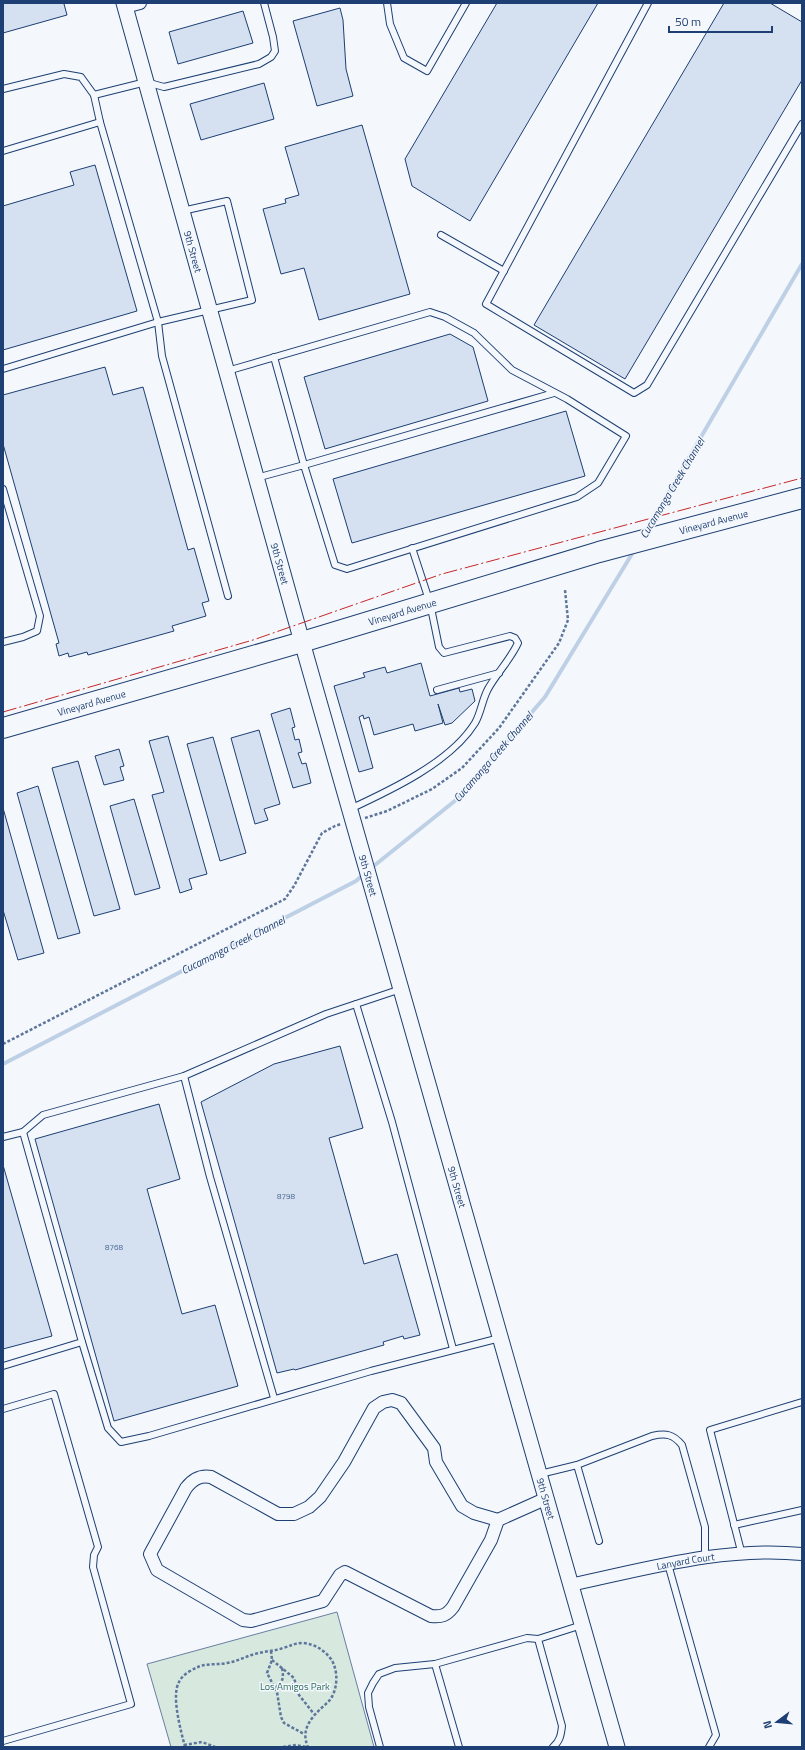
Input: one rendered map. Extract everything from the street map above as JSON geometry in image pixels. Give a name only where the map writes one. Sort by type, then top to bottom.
[{"type":"main road","name":"Vineyard Avenue","points":[[3,728],[302,642],[599,552],[802,498]]},
{"type":"street","points":[[124,5],[140,3]]},
{"type":"street","name":"9th Street","points":[[124,5],[302,642],[360,842],[538,1475],[617,1747]]},
{"type":"street","points":[[498,1520],[491,1540],[452,1607],[447,1614],[440,1617],[431,1616],[345,1572],[340,1575],[323,1600],[251,1621],[243,1620],[157,1570],[150,1554],[186,1488],[192,1481],[202,1476],[211,1477],[278,1514],[294,1514],[309,1507],[320,1497],[344,1462],[374,1408],[383,1402],[392,1400],[400,1404],[434,1448],[436,1462],[462,1506],[474,1513],[498,1520],[545,1499]]},
{"type":"street","name":"Lanyard Court","points":[[570,1585],[705,1557],[784,1552],[802,1554]]},
{"type":"lane","points":[[94,95],[146,82],[164,87],[259,64],[271,57],[275,51],[264,3]]},
{"type":"lane","points":[[387,3],[390,24],[404,58],[427,71],[466,3]]},
{"type":"lane","points":[[648,3],[486,304],[634,393],[647,385],[802,124]]},
{"type":"lane","points":[[3,90],[64,74],[81,77],[94,95],[100,122],[158,322],[162,356],[228,596]]},
{"type":"lane","points":[[3,151],[100,122]]},
{"type":"lane","points":[[3,368],[158,322],[252,300],[227,200],[182,212]]},
{"type":"lane","points":[[441,235],[504,270]]},
{"type":"lane","points":[[227,370],[430,312],[445,317],[474,334],[512,370],[554,392],[626,436],[598,483],[577,497],[347,569],[335,565],[304,465],[274,357]]},
{"type":"lane","points":[[256,478],[554,392]]},
{"type":"lane","points":[[3,489],[40,616],[37,631],[3,642]]},
{"type":"lane","points":[[350,808],[383,794],[421,772],[457,744],[475,723],[488,689],[518,643],[515,638],[510,636],[444,652],[439,647],[430,603],[412,548]]},
{"type":"lane","points":[[437,690],[499,673]]},
{"type":"lane","points":[[3,1137],[23,1132],[43,1115],[184,1076],[326,1014],[401,989]]},
{"type":"lane","points":[[356,1004],[392,1122],[453,1349]]},
{"type":"lane","points":[[184,1076],[210,1177],[274,1398]]},
{"type":"lane","points":[[23,1132],[82,1342],[108,1428],[121,1442],[149,1436],[274,1398],[453,1349],[500,1338]]},
{"type":"lane","points":[[3,1366],[82,1342]]},
{"type":"lane","points":[[3,1409],[54,1394],[98,1547],[94,1555],[93,1567],[131,1704],[3,1740]]},
{"type":"lane","points":[[742,1554],[710,1430],[802,1402]]},
{"type":"lane","points":[[538,1475],[577,1465],[652,1436],[669,1434],[676,1438],[682,1445],[705,1527],[705,1557]]},
{"type":"lane","points":[[577,1465],[599,1541]]},
{"type":"lane","points":[[734,1526],[802,1510]]},
{"type":"lane","points":[[668,1564],[716,1735],[709,1747]]},
{"type":"lane","points":[[380,1747],[368,1708],[368,1694],[379,1674],[395,1668],[435,1664],[527,1638],[538,1639],[582,1625]]},
{"type":"lane","points":[[538,1639],[562,1726],[561,1736],[558,1743],[553,1747]]},
{"type":"lane","points":[[435,1664],[459,1747]]},
{"type":"path","points":[[372,817],[425,792],[462,768],[499,728],[559,643],[568,620],[565,590]]},
{"type":"path","points":[[3,1044],[285,899],[294,886],[322,834],[335,826]]},
{"type":"path","points":[[215,1747],[202,1742],[185,1746],[174,1699],[179,1681],[190,1671],[199,1667],[226,1664],[245,1659],[253,1654],[271,1651],[292,1644],[303,1643],[314,1645],[324,1651],[332,1661],[337,1674],[335,1688],[329,1701],[314,1714],[305,1734],[307,1747],[296,1745],[283,1747]]},
{"type":"path","points":[[271,1651],[272,1660],[267,1673],[279,1698],[281,1718],[284,1723],[305,1734]]},
{"type":"path","points":[[272,1660],[294,1678],[300,1695],[314,1714]]},
{"type":"path","points":[[275,1688],[281,1683],[283,1677],[282,1668]]},
{"type":"green space","name":"Los Amigos Park","points":[[337,1612],[374,1747],[171,1747],[147,1664]]},
{"type":"building","points":[[3,3],[66,3],[64,4],[67,15],[3,33]]},
{"type":"building","points":[[497,3],[598,3],[470,221],[412,186],[405,159]]},
{"type":"building","points":[[724,3],[770,3],[802,22],[802,80],[625,379],[534,325]]},
{"type":"building","points":[[340,8],[343,20],[346,69],[353,96],[317,106],[293,21]]},
{"type":"building","points":[[243,11],[253,43],[178,64],[169,32]]},
{"type":"building","points":[[264,83],[274,119],[201,140],[190,104]]},
{"type":"building","points":[[362,125],[410,294],[319,320],[304,268],[281,274],[263,209],[286,203],[285,199],[299,195],[285,147]]},
{"type":"building","points":[[95,165],[137,311],[3,350],[3,206],[74,185],[70,172]]},
{"type":"building","points":[[450,334],[473,347],[488,401],[325,449],[304,377]]},
{"type":"building","points":[[105,367],[113,395],[143,387],[188,550],[194,548],[209,601],[202,603],[206,616],[172,626],[174,631],[88,655],[87,652],[69,657],[68,653],[59,656],[56,644],[59,643],[3,444],[3,395]]},
{"type":"building","points":[[566,411],[585,476],[352,543],[333,479]]},
{"type":"building","points":[[421,663],[430,696],[459,688],[460,692],[472,689],[475,701],[452,723],[445,725],[438,704],[443,723],[415,731],[413,724],[374,735],[369,717],[364,719],[363,715],[359,717],[373,768],[359,772],[334,686],[365,677],[363,673],[385,667],[387,673]]},
{"type":"building","points":[[290,708],[295,727],[292,728],[295,740],[299,739],[302,752],[298,753],[302,764],[306,763],[311,783],[293,788],[271,714]]},
{"type":"building","points":[[259,730],[280,804],[264,809],[268,820],[255,824],[231,738]]},
{"type":"building","points":[[168,736],[207,874],[189,879],[192,889],[180,893],[152,795],[164,792],[149,741]]},
{"type":"building","points":[[213,737],[246,853],[220,861],[187,744]]},
{"type":"building","points":[[119,749],[124,766],[120,767],[124,780],[104,785],[95,756]]},
{"type":"building","points":[[78,761],[120,909],[94,916],[52,768]]},
{"type":"building","points":[[38,786],[80,933],[58,939],[17,793]]},
{"type":"building","points":[[134,799],[160,888],[135,895],[110,806]]},
{"type":"building","points":[[3,808],[44,953],[18,960],[3,910]]},
{"type":"building","points":[[340,1046],[363,1128],[329,1138],[364,1264],[397,1254],[420,1335],[404,1339],[403,1336],[383,1342],[384,1345],[295,1370],[277,1373],[201,1102],[274,1064]]},
{"type":"building","points":[[159,1104],[180,1179],[147,1189],[182,1314],[215,1305],[238,1386],[114,1421],[35,1139]]},
{"type":"building","points":[[3,1165],[52,1336],[3,1349]]},
{"type":"waterway","name":"Cucamonga Creek Channel","points":[[645,533],[802,264]]},
{"type":"waterway","name":"Cucamonga Creek Channel","points":[[370,869],[456,800],[545,697],[635,549]]},
{"type":"waterway","name":"Cucamonga Creek Channel","points":[[3,1064],[356,881],[365,873]]},
{"type":"power","points":[[3,712],[253,640],[442,574],[802,478]]}]
